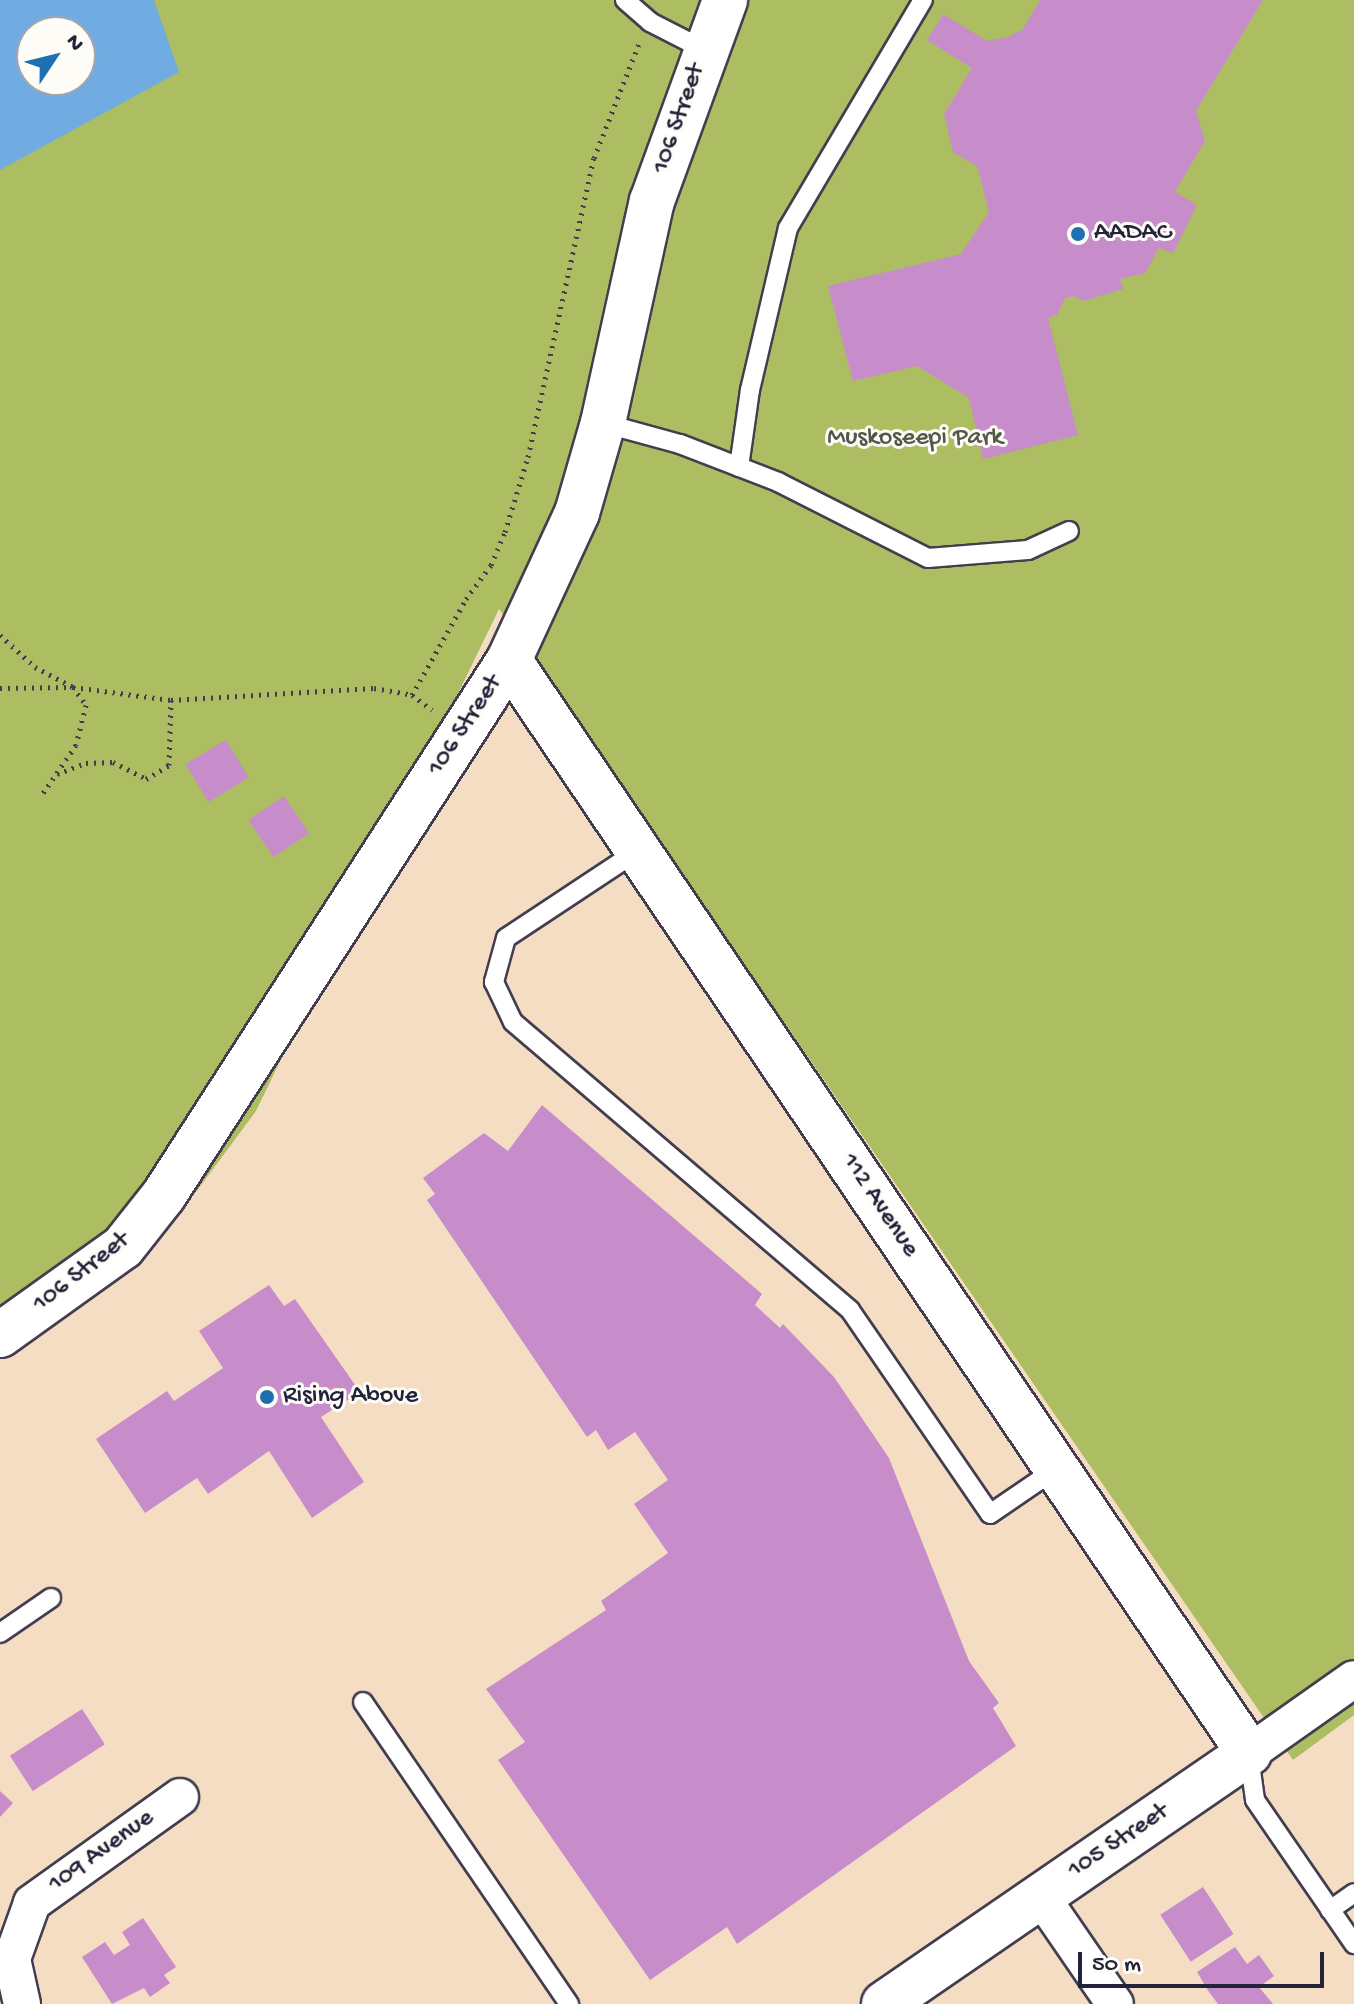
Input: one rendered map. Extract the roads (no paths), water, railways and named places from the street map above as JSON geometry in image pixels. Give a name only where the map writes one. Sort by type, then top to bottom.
[{"type":"street","name":"106 Street","points":[[0,1335],[123,1247],[164,1195],[509,660],[577,513],[603,423],[652,201],[725,0]]},
{"type":"street","name":"112 Avenue","points":[[509,660],[1249,1753]]},
{"type":"street","name":"105 Street","points":[[884,2004],[1354,1679]]},
{"type":"street","name":"109 Avenue","points":[[22,2004],[12,1959],[32,1903],[180,1797]]},
{"type":"street","points":[[1040,1895],[1115,2004]]},
{"type":"lane","points":[[625,0],[650,22],[705,50]]},
{"type":"lane","points":[[739,467],[750,390],[788,228],[923,0]]},
{"type":"lane","points":[[603,423],[680,444],[778,482],[928,558],[1028,550],[1069,531]]},
{"type":"lane","points":[[639,850],[506,938],[494,982],[513,1022],[850,1310],[990,1514],[1056,1469]]},
{"type":"lane","points":[[0,1633],[51,1598]]},
{"type":"lane","points":[[363,1702],[569,2004]]},
{"type":"lane","points":[[1249,1753],[1255,1800],[1354,1944]]},
{"type":"lane","points":[[1330,1910],[1354,1893]]},
{"type":"water","points":[[0,0],[154,0],[179,72],[0,170]]},
{"type":"place","name":"AADAC","points":[[1078,234]]},
{"type":"place","name":"Rising Above","points":[[267,1397]]},
{"type":"park label","name":"Muskoseepi Park","points":[[915,439]]}]
